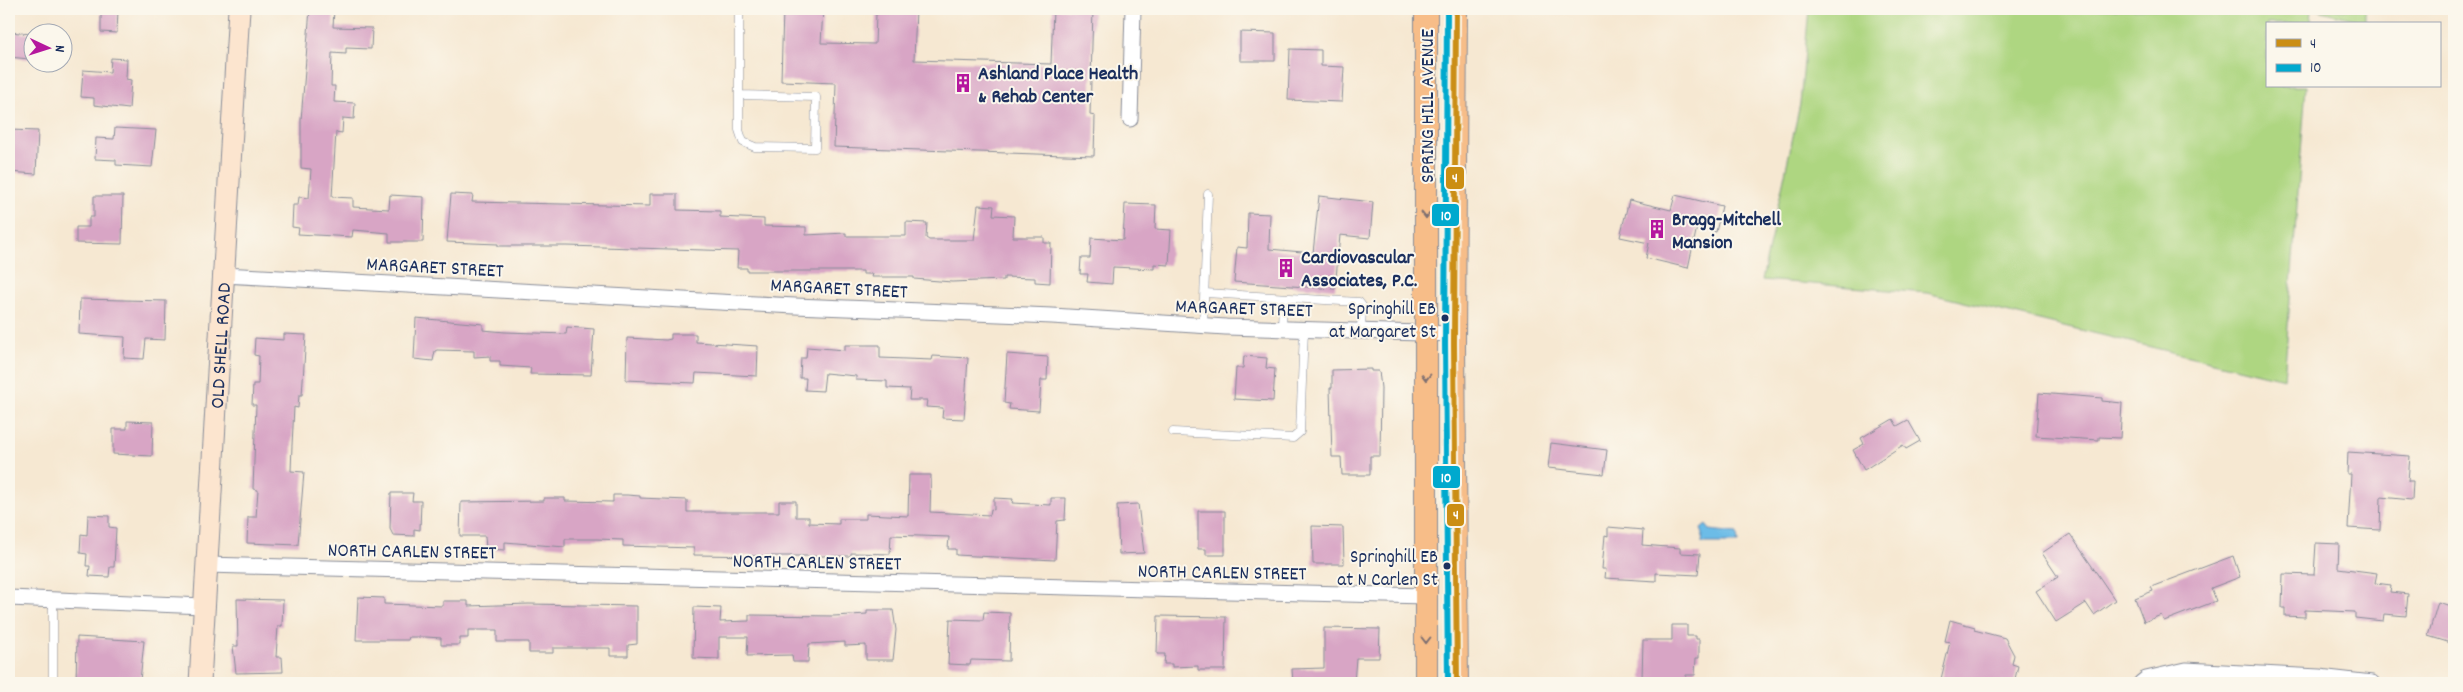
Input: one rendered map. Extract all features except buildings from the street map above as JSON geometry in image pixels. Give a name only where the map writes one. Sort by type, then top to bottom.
[{"type":"main road","name":"SPRING HILL AVENUE","points":[[1426,9],[1426,683]]},
{"type":"main road","name":"SPRING HILL AVENUE","points":[[1456,9],[1454,334],[1457,683]]},
{"type":"street","name":"OLD SHELL ROAD","points":[[200,683],[239,9]]},
{"type":"street","points":[[1130,119],[1133,9]]},
{"type":"street","name":"MARGARET STREET","points":[[223,275],[1203,326],[1454,334]]},
{"type":"street","name":"NORTH CARLEN STREET","points":[[207,565],[1426,596]]},
{"type":"street","points":[[9,598],[204,606]]},
{"type":"street","points":[[2141,683],[2146,679],[2186,670],[2319,677],[2372,683]]},
{"type":"lane","points":[[739,9],[739,95],[739,130],[743,142],[755,147],[815,148],[816,97],[739,95]]},
{"type":"lane","points":[[1203,326],[1208,194]]},
{"type":"lane","points":[[1205,293],[1359,302],[1362,306],[1361,331]]},
{"type":"lane","points":[[1282,329],[1283,298]]},
{"type":"lane","points":[[1173,432],[1293,438],[1300,432],[1304,330]]},
{"type":"lane","points":[[52,683],[53,600]]},
{"type":"green space","points":[[1809,9],[2312,9],[2311,22],[2266,22],[2266,88],[2306,88],[2284,379],[1927,293],[1762,280],[1800,104]]},
{"type":"green space","points":[[2314,9],[2365,9],[2365,22]]},
{"type":"water","points":[[1706,525],[1710,530],[1737,533],[1738,543],[1702,543],[1703,534],[1701,529]]},
{"type":"transit line","name":"10","points":[[1447,9],[1445,344],[1448,683]]},
{"type":"transit line","name":"4","points":[[1456,9],[1454,344],[1457,683]]},
{"type":"place","name":"Ashland Place Health & Rehab Center","points":[[963,83]]},
{"type":"place","name":"Bragg-Mitchell Mansion","points":[[1657,229]]},
{"type":"place","name":"Cardiovascular Associates, P.C.","points":[[1286,268]]},
{"type":"place","name":"Springhill EB at Margaret St","points":[[1445,318]]},
{"type":"place","name":"Springhill EB at N Carlen St","points":[[1447,566]]}]
